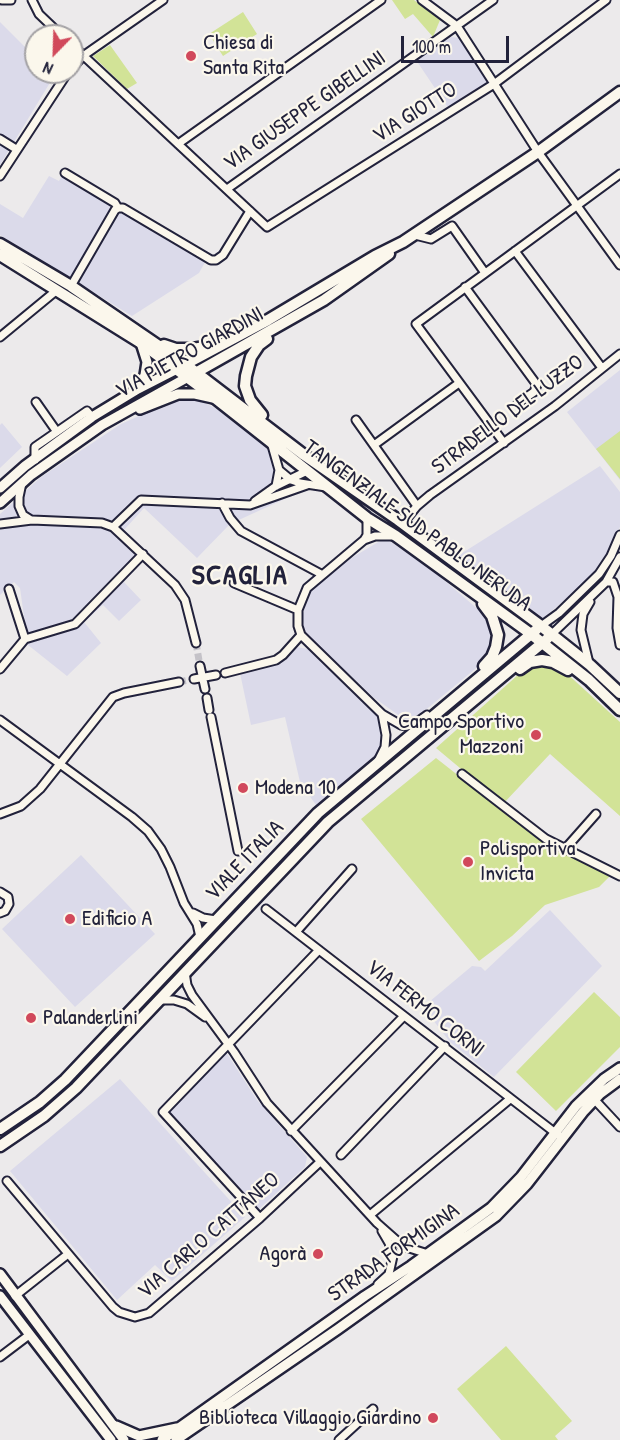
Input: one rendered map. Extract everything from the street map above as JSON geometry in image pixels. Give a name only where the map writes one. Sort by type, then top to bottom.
[{"type":"main road","name":"VIA PIETRO GIARDINI","points":[[181,367],[268,320],[375,256],[415,235],[538,152],[620,92]]},
{"type":"main road","name":"VIA PIETRO GIARDINI","points":[[192,375],[324,300],[382,261],[403,242]]},
{"type":"main road","points":[[0,244],[70,286],[146,341]]},
{"type":"main road","points":[[0,255],[146,341],[176,349],[205,348],[225,341],[245,328],[268,320]]},
{"type":"main road","points":[[304,455],[304,448],[299,442],[254,407],[247,394],[246,376],[251,357],[259,345],[308,315],[324,300]]},
{"type":"main road","name":"TANGENZIALE SUD PABLO NERUDA","points":[[146,341],[398,520],[541,626],[590,665],[620,693]]},
{"type":"main road","name":"TANGENZIALE SUD PABLO NERUDA","points":[[192,375],[215,398],[367,518],[396,536],[542,642],[589,680],[620,710]]},
{"type":"main road","points":[[307,471],[317,470],[358,499],[378,507]]},
{"type":"main road","points":[[467,687],[470,679],[492,657],[498,641],[496,624],[492,616],[473,592]]},
{"type":"main road","name":"VIALE ITALIA","points":[[0,1129],[40,1102],[65,1080],[318,813],[541,626]]},
{"type":"main road","points":[[459,713],[551,635]]},
{"type":"main road","points":[[459,713],[486,696],[530,662],[542,660],[553,662],[589,680]]},
{"type":"main road","name":"VIALE ITALIA","points":[[0,1146],[44,1116],[76,1088],[328,822],[459,713]]},
{"type":"street","points":[[2,0],[11,0]]},
{"type":"street","points":[[32,0],[39,14],[49,24]]},
{"type":"street","points":[[84,55],[163,0]]},
{"type":"street","points":[[178,144],[381,0]]},
{"type":"street","points":[[422,0],[457,26],[538,152],[620,265]]},
{"type":"street","name":"VIA GIUSEPPE GIBELLINI","points":[[227,189],[493,0]]},
{"type":"street","name":"VIA GIOTTO","points":[[250,211],[267,227],[494,84],[606,0]]},
{"type":"street","points":[[84,57],[250,211],[223,255],[212,260],[123,208],[118,208]]},
{"type":"street","points":[[0,176],[60,84]]},
{"type":"street","points":[[0,139],[16,149]]},
{"type":"street","points":[[65,173],[115,203],[118,208]]},
{"type":"street","points":[[504,443],[416,324],[620,174]]},
{"type":"street","points":[[70,286],[118,208]]},
{"type":"street","points":[[415,235],[430,239],[452,226],[485,273]]},
{"type":"street","points":[[515,251],[602,368]]},
{"type":"street","points":[[465,288],[537,385],[534,392],[518,403]]},
{"type":"street","points":[[0,337],[57,290]]},
{"type":"street","points":[[138,389],[145,375],[146,341]]},
{"type":"street","name":"STRADELLO DEL LUZZO","points":[[398,520],[408,517],[417,506],[620,354]]},
{"type":"street","name":"VIA PIETRO GIARDINI","points":[[0,488],[25,465],[35,460],[90,414],[181,367]]},
{"type":"street","name":"VIA PIETRO GIARDINI","points":[[0,503],[22,483],[102,424],[192,375]]},
{"type":"street","points":[[374,445],[459,383]]},
{"type":"street","points":[[102,424],[178,394],[195,394],[215,398]]},
{"type":"street","points":[[36,402],[57,432]]},
{"type":"street","points":[[35,460],[35,447],[90,414]]},
{"type":"street","points":[[356,420],[417,506]]},
{"type":"street","points":[[271,442],[279,470],[276,486]]},
{"type":"street","points":[[279,470],[291,480],[327,487]]},
{"type":"street","points":[[250,505],[276,486],[307,471]]},
{"type":"street","points":[[22,483],[19,506],[23,515],[31,520]]},
{"type":"street","points":[[113,527],[141,500],[250,505],[308,485]]},
{"type":"street","points":[[222,503],[230,518],[241,531],[321,574]]},
{"type":"street","points":[[364,540],[367,535],[367,518]]},
{"type":"street","points":[[0,524],[31,520],[102,523],[113,527],[176,585],[188,611],[196,643]]},
{"type":"street","points":[[396,536],[384,534],[364,540],[321,574],[307,588],[298,610],[298,626],[301,635],[382,714],[401,725],[413,725],[439,705],[449,702]]},
{"type":"street","points":[[541,626],[599,574],[611,556],[620,535]]},
{"type":"street","points":[[0,669],[25,639],[75,624],[143,554]]},
{"type":"street","points":[[551,635],[606,582],[620,557]]},
{"type":"street","points":[[606,582],[613,582],[618,597],[617,628],[620,645]]},
{"type":"street","points":[[234,583],[298,610]]},
{"type":"street","points":[[9,589],[25,639]]},
{"type":"street","points":[[590,665],[581,630],[583,614],[594,594]]},
{"type":"street","points":[[225,673],[276,660],[301,635]]},
{"type":"street","points":[[200,666],[205,689]]},
{"type":"street","points":[[194,679],[216,675]]},
{"type":"street","points":[[0,814],[21,806],[40,789],[61,766],[114,697],[179,682]]},
{"type":"street","points":[[207,698],[238,850]]},
{"type":"street","points":[[377,763],[385,747],[386,735],[382,714]]},
{"type":"street","points":[[0,720],[148,831],[161,849],[184,903],[197,924],[200,936]]},
{"type":"street","points":[[462,774],[546,839],[620,876]]},
{"type":"street","points":[[565,849],[596,814]]},
{"type":"street","points":[[296,932],[352,869]]},
{"type":"street","points":[[0,892],[9,900],[8,908],[0,913]]},
{"type":"street","name":"VIA FERMO CORNI","points":[[266,909],[559,1136]]},
{"type":"street","points":[[190,911],[203,918],[216,920]]},
{"type":"street","points":[[260,1218],[163,1112],[319,950]]},
{"type":"street","points":[[185,972],[187,985],[210,1022],[229,1044],[255,1088],[291,1131],[377,1223],[403,1246],[428,1254]]},
{"type":"street","points":[[158,1000],[174,1000],[187,1004],[210,1022]]},
{"type":"street","points":[[291,1131],[404,1016]]},
{"type":"street","points":[[342,1155],[445,1046]]},
{"type":"street","name":"STRADA FORMIGINA","points":[[176,1440],[338,1329],[470,1234],[491,1208],[559,1136],[591,1097],[620,1068]]},
{"type":"street","name":"STRADA FORMIGINA","points":[[591,1097],[620,1079]]},
{"type":"street","points":[[591,1097],[620,1127]]},
{"type":"street","points":[[370,1215],[510,1099]]},
{"type":"street","name":"VIA CARLO CATTANEO","points":[[7,1181],[113,1307],[128,1315],[143,1316],[260,1218],[320,1162]]},
{"type":"street","points":[[365,1296],[389,1274],[392,1264],[392,1250],[377,1223]]},
{"type":"street","name":"STRADA FORMIGINA","points":[[162,1440],[365,1296],[428,1254],[470,1234]]},
{"type":"street","points":[[0,1296],[15,1296],[68,1254]]},
{"type":"street","points":[[0,1274],[124,1440]]},
{"type":"street","points":[[0,1296],[111,1440]]},
{"type":"street","points":[[0,1357],[29,1335]]},
{"type":"street","points":[[339,1440],[373,1410]]},
{"type":"street","points":[[111,1423],[139,1436],[179,1428]]},
{"type":"street","points":[[102,1429],[105,1440]]},
{"type":"shaded area","points":[[0,22],[24,46],[24,84],[49,84],[0,165]]},
{"type":"shaded area","points":[[451,37],[460,38],[489,82],[449,109],[416,60]]},
{"type":"shaded area","points":[[66,168],[209,255],[199,273],[132,316],[0,235],[0,204],[23,218],[49,176],[59,181]]},
{"type":"shaded area","points":[[620,370],[620,480],[567,412]]},
{"type":"shaded area","points":[[175,400],[201,401],[219,410],[271,450],[276,471],[302,491],[230,524],[197,558],[144,508],[124,530],[149,554],[124,582],[141,600],[119,621],[103,605],[84,622],[101,643],[67,676],[28,645],[20,588],[14,582],[0,595],[0,514],[41,477],[121,424]]},
{"type":"shaded area","points":[[2,423],[22,447],[0,468],[0,425]]},
{"type":"shaded area","points":[[600,466],[620,492],[620,527],[605,558],[592,576],[547,615],[542,618],[536,617],[456,557]]},
{"type":"shaded area","points":[[385,538],[431,569],[487,617],[495,642],[486,660],[417,717],[409,719],[404,719],[373,697],[303,630],[301,621],[308,594],[343,563]]},
{"type":"shaded area","points":[[296,647],[308,649],[379,718],[383,731],[382,747],[378,754],[318,808],[300,782],[285,717],[251,725],[240,673],[271,665]]},
{"type":"shaded area","points":[[81,855],[155,934],[75,1007],[2,929]]},
{"type":"shaded area","points":[[550,910],[602,966],[494,1077],[450,1042],[423,1007],[472,966],[481,967],[485,971]]},
{"type":"shaded area","points":[[226,1052],[257,1100],[307,1157],[305,1167],[258,1210],[168,1112]]},
{"type":"shaded area","points":[[120,1079],[245,1217],[172,1281],[155,1265],[117,1300],[10,1171]]},
{"type":"green space","points":[[392,0],[414,0],[440,20],[433,37],[413,14],[405,19]]},
{"type":"green space","points":[[243,12],[257,34],[223,56],[209,34]]},
{"type":"green space","points":[[110,45],[137,83],[127,89],[93,56]]},
{"type":"green space","points":[[620,431],[620,479],[596,449]]},
{"type":"green space","name":"Campo Sportivo Mazzoni","points":[[547,664],[563,670],[620,722],[620,816],[550,754],[503,804],[436,748],[519,674],[535,665]]},
{"type":"green space","name":"Polisportiva Invicta","points":[[436,758],[543,842],[610,876],[599,887],[545,905],[512,936],[479,961],[361,819]]},
{"type":"green space","points":[[594,992],[620,1017],[620,1047],[556,1111],[516,1072]]},
{"type":"green space","points":[[506,1346],[572,1421],[555,1436],[558,1440],[501,1440],[457,1389]]},
{"type":"tunnel","points":[[196,643],[200,666]]},
{"type":"tunnel","points":[[179,682],[194,679]]},
{"type":"place","name":"Chiesa di Santa Rita","points":[[191,56]]},
{"type":"place","name":"Campo Sportivo Mazzoni","points":[[536,735]]},
{"type":"place","name":"Modena 10","points":[[243,788]]},
{"type":"place","name":"Polisportiva Invicta","points":[[468,862]]},
{"type":"place","name":"Edificio A","points":[[70,919]]},
{"type":"place","name":"Palanderlini","points":[[31,1018]]},
{"type":"place","name":"Agorà","points":[[318,1254]]},
{"type":"place","name":"Biblioteca Villaggio Giardino","points":[[433,1418]]},
{"type":"district","name":"SCAGLIA","points":[[240,577]]}]
